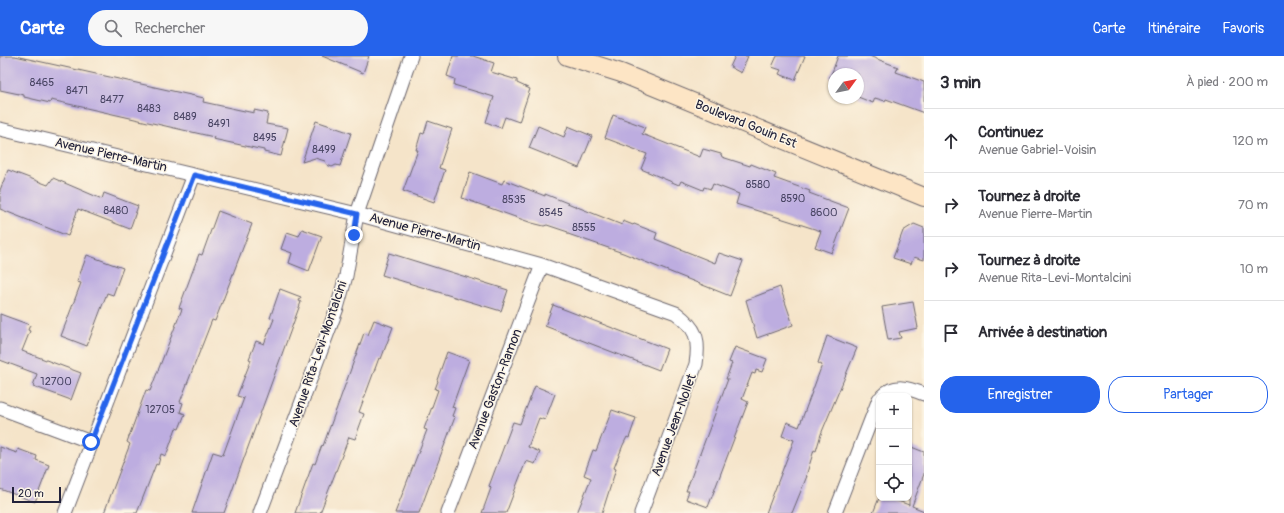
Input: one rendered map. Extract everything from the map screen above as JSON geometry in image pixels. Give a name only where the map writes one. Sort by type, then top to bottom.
[{"type":"street","name":"Avenue Rita-Levi-Montalcini","points":[[260,513],[337,308],[346,276],[357,214],[411,56]]},
{"type":"street","name":"Boulevard Gouin Est","points":[[567,56],[635,79],[924,197]]},
{"type":"street","name":"Avenue Pierre-Martin","points":[[0,129],[357,214],[542,265],[676,313],[688,322],[696,335]]},
{"type":"street","points":[[65,513],[194,175]]},
{"type":"street","name":"Avenue Gaston-Ramon","points":[[448,513],[542,265]]},
{"type":"street","name":"Avenue Jean-Nollet","points":[[641,513],[696,364],[699,349],[696,335]]},
{"type":"street","points":[[886,393],[894,388],[902,387],[920,392]]},
{"type":"street","points":[[835,513],[876,407]]},
{"type":"street","points":[[0,408],[91,442]]},
{"type":"building","points":[[0,56],[15,56],[204,98],[203,102],[254,113],[254,110],[268,113],[266,124],[288,128],[281,156],[264,152],[264,150],[213,139],[214,137],[51,100],[50,103],[24,97],[24,95],[0,90]]},
{"type":"building","points":[[322,56],[369,56],[363,73]]},
{"type":"building","points":[[453,56],[473,56],[494,63],[491,72],[517,80],[517,83],[530,89],[519,122],[505,117],[501,128],[486,122],[494,97],[454,85],[455,79],[447,76]]},
{"type":"building","points":[[735,56],[748,56],[741,73],[730,67]]},
{"type":"building","points":[[777,56],[805,56],[795,80],[779,74],[781,70],[772,67]]},
{"type":"building","points":[[838,56],[869,56],[898,67],[896,72],[924,82],[924,113],[886,99],[885,101],[875,98],[873,103],[864,99],[864,68],[834,68]]},
{"type":"building","points":[[613,115],[645,127],[642,134],[700,157],[703,149],[721,154],[722,157],[750,166],[751,164],[776,174],[774,178],[810,191],[809,193],[849,208],[832,253],[815,247],[821,231],[736,204],[739,194],[713,184],[711,189],[704,187],[703,190],[681,181],[679,185],[641,169],[647,154],[605,138]]},
{"type":"building","points":[[316,121],[351,133],[340,166],[336,165],[332,167],[327,165],[325,161],[315,158],[302,162]]},
{"type":"building","points":[[428,121],[452,129],[439,168],[445,170],[434,202],[403,191],[418,150],[416,150],[421,133],[424,134]]},
{"type":"building","points":[[538,126],[564,137],[568,126],[592,136],[579,168],[529,148]]},
{"type":"building","points":[[8,170],[48,185],[53,178],[102,199],[104,193],[138,206],[130,229],[78,209],[68,236],[0,209],[0,190]]},
{"type":"building","points":[[470,172],[502,184],[504,180],[545,196],[545,194],[622,225],[623,221],[633,225],[634,224],[657,233],[655,239],[715,263],[719,253],[743,261],[730,296],[623,253],[568,234],[568,232],[547,225],[544,226],[532,223],[462,198]]},
{"type":"building","points":[[218,211],[252,224],[215,321],[212,320],[180,402],[183,403],[180,412],[185,414],[179,429],[176,428],[166,456],[161,454],[158,465],[156,464],[137,513],[104,513],[130,444],[127,442],[146,390],[150,391],[182,309],[179,308],[199,254],[202,255]]},
{"type":"building","points":[[914,224],[924,228],[924,260],[914,257],[911,264],[893,258],[903,231]]},
{"type":"building","points":[[302,229],[322,236],[309,271],[289,263],[292,253],[281,249],[287,232],[299,236]]},
{"type":"building","points":[[389,253],[508,290],[501,311],[382,275]]},
{"type":"building","points":[[87,255],[123,268],[113,295],[107,293],[87,346],[61,336],[81,283],[77,282]]},
{"type":"building","points":[[780,287],[793,325],[757,338],[746,300]]},
{"type":"building","points":[[280,289],[301,297],[299,301],[301,302],[224,513],[192,513],[213,452],[223,455],[244,398],[237,396],[251,360],[249,359],[256,341],[264,344],[274,319],[270,318]]},
{"type":"building","points":[[913,302],[918,328],[899,332],[901,338],[888,340],[882,307]]},
{"type":"building","points":[[553,305],[667,349],[659,370],[545,326]]},
{"type":"building","points":[[0,314],[30,325],[28,330],[30,331],[22,351],[81,373],[71,400],[33,386],[37,374],[0,360]]},
{"type":"building","points":[[374,320],[393,327],[381,359],[379,358],[359,412],[364,414],[355,439],[349,437],[320,513],[295,513],[313,463],[315,464],[322,445],[323,446],[364,333],[368,335]]},
{"type":"building","points":[[827,336],[857,348],[821,434],[816,451],[814,450],[807,476],[792,513],[766,513],[794,440],[782,436],[787,422],[799,427],[822,365],[818,363]]},
{"type":"building","points":[[735,347],[767,359],[762,372],[756,370],[755,374],[752,373],[742,399],[748,402],[708,507],[686,499],[689,491],[686,491],[728,379],[726,379],[732,363],[729,362]]},
{"type":"building","points":[[447,352],[469,360],[452,407],[455,408],[452,416],[455,417],[419,513],[395,513],[427,430],[424,429],[438,390],[435,389],[437,380]]},
{"type":"building","points":[[535,386],[555,394],[545,420],[539,418],[528,447],[540,452],[535,464],[526,461],[506,513],[482,513],[491,488],[489,486],[513,422],[520,424]]},
{"type":"building","points":[[612,410],[636,418],[629,438],[627,437],[614,468],[616,469],[602,513],[577,513],[591,478],[584,475],[593,450],[596,451]]},
{"type":"building","points":[[0,447],[17,453],[18,449],[37,456],[36,460],[49,465],[35,502],[0,489]]},
{"type":"building","points":[[912,447],[924,452],[924,474],[912,506],[924,511],[924,513],[873,513],[878,501],[898,501],[909,505],[909,501],[912,501]]},
{"type":"route","points":[[91,442],[194,175],[357,214],[354,235]]}]
